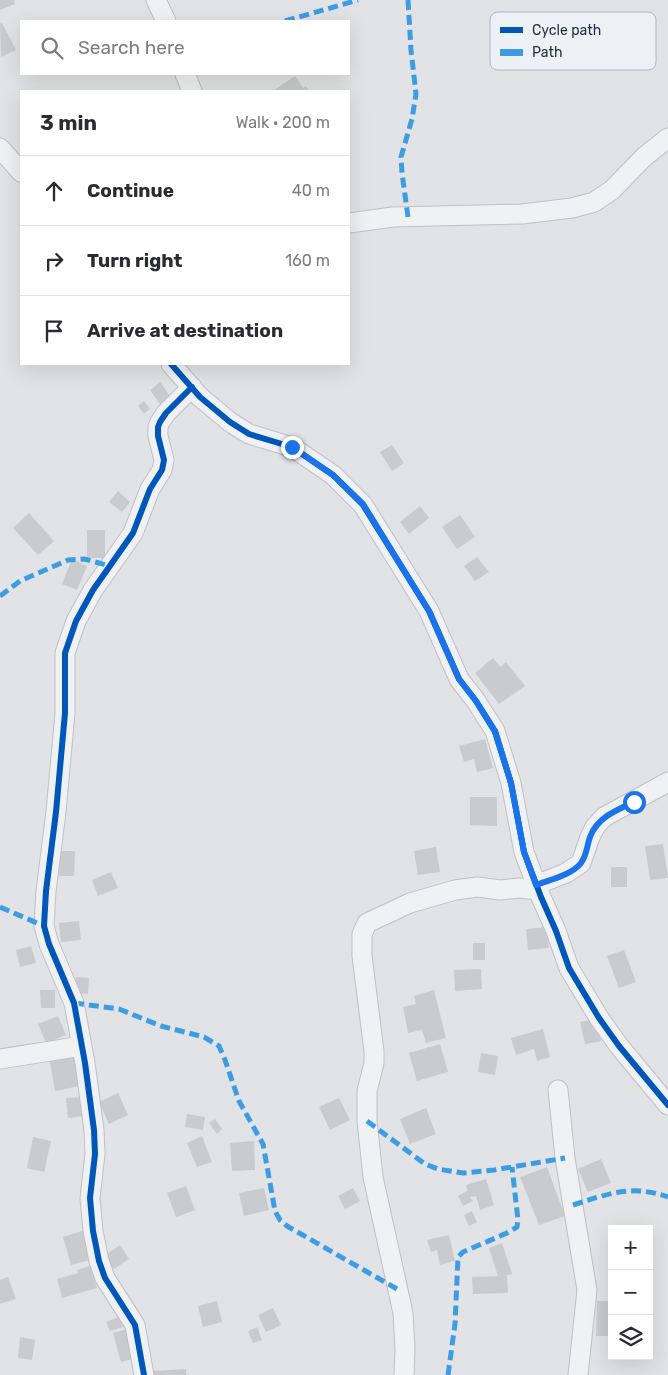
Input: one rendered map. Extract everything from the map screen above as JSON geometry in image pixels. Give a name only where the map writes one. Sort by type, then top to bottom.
[{"type":"street","points":[[156,0],[166,20]]},
{"type":"street","points":[[185,75],[192,90]]},
{"type":"street","points":[[350,223],[393,217],[522,214],[572,208],[594,202],[612,190],[644,157],[668,138]]},
{"type":"street","points":[[2,152],[20,171]]},
{"type":"street","points":[[172,365],[200,397],[230,422],[249,434],[292,447],[333,475],[363,504],[429,611],[459,679],[476,701],[495,732],[511,783],[524,852],[569,968],[598,1018],[668,1105]]},
{"type":"street","points":[[144,1375],[135,1325],[105,1278],[99,1261],[93,1232],[90,1198],[95,1154],[94,1130],[82,1046],[74,1003],[49,944],[44,926],[65,713],[65,653],[80,613],[92,590],[133,533],[150,489],[162,470],[164,460],[158,436],[160,422],[166,412],[192,388]]},
{"type":"street","points":[[404,1375],[405,1348],[402,1313],[378,1205],[367,1121],[367,1091],[374,1063],[374,1051],[362,956],[362,934],[367,923],[410,903],[454,890],[477,887],[500,890],[537,888],[581,863],[595,827],[604,817],[668,782]]},
{"type":"street","points":[[0,1059],[82,1046]]},
{"type":"street","points":[[558,1090],[565,1158],[587,1290],[578,1375]]},
{"type":"building","points":[[0,0],[14,0],[15,4],[0,10]]},
{"type":"building","points":[[2,23],[16,50],[1,57],[0,24]]},
{"type":"building","points":[[295,76],[303,88],[306,86],[308,90],[274,90]]},
{"type":"building","points":[[160,382],[172,399],[162,407],[150,390]]},
{"type":"building","points":[[144,401],[150,409],[144,414],[138,406]]},
{"type":"building","points":[[392,445],[404,463],[392,471],[380,452]]},
{"type":"building","points":[[118,491],[130,502],[122,512],[109,502]]},
{"type":"building","points":[[420,506],[429,518],[409,534],[400,522]]},
{"type":"building","points":[[29,513],[54,541],[38,555],[13,528]]},
{"type":"building","points":[[460,515],[475,537],[457,549],[442,527]]},
{"type":"building","points":[[87,530],[105,530],[105,558],[87,558]]},
{"type":"building","points":[[477,557],[489,572],[475,581],[464,566]]},
{"type":"building","points":[[72,559],[87,566],[77,590],[62,584]]},
{"type":"building","points":[[493,658],[500,667],[506,662],[525,686],[499,704],[475,673]]},
{"type":"building","points":[[485,739],[493,768],[477,772],[474,759],[464,762],[459,746]]},
{"type":"building","points":[[470,797],[497,797],[497,826],[470,825]]},
{"type":"building","points":[[663,844],[668,878],[650,880],[645,846]]},
{"type":"building","points":[[436,847],[440,872],[418,875],[414,851]]},
{"type":"building","points":[[60,851],[75,851],[74,876],[59,876]]},
{"type":"building","points":[[611,867],[627,867],[627,887],[611,887]]},
{"type":"building","points":[[111,872],[118,888],[98,896],[92,880]]},
{"type":"building","points":[[79,921],[81,940],[61,942],[59,923]]},
{"type":"building","points":[[547,927],[549,948],[528,950],[526,929]]},
{"type":"building","points":[[473,943],[485,943],[485,960],[473,960]]},
{"type":"building","points":[[31,946],[36,963],[20,967],[16,950]]},
{"type":"building","points":[[624,950],[636,982],[619,988],[607,956]]},
{"type":"building","points":[[481,969],[482,989],[455,991],[454,970]]},
{"type":"building","points":[[76,977],[89,978],[88,994],[75,993]]},
{"type":"building","points":[[40,990],[55,990],[55,1008],[41,1008]]},
{"type":"building","points":[[434,990],[446,1038],[426,1043],[422,1030],[408,1033],[403,1007],[416,1004],[414,996]]},
{"type":"building","points":[[58,1016],[66,1035],[46,1043],[38,1024]]},
{"type":"building","points":[[596,1019],[601,1041],[585,1044],[580,1022]]},
{"type":"building","points":[[543,1029],[550,1057],[537,1061],[534,1049],[516,1055],[511,1038]]},
{"type":"building","points":[[440,1044],[448,1072],[417,1081],[409,1053]]},
{"type":"building","points":[[78,1051],[84,1085],[55,1091],[49,1056]]},
{"type":"building","points":[[481,1053],[498,1056],[495,1075],[478,1072]]},
{"type":"building","points":[[118,1093],[128,1115],[109,1124],[99,1102]]},
{"type":"building","points":[[82,1097],[84,1116],[68,1118],[66,1098]]},
{"type":"building","points":[[339,1098],[350,1120],[330,1130],[319,1107]]},
{"type":"building","points":[[426,1108],[436,1134],[410,1144],[400,1119]]},
{"type":"building","points":[[187,1114],[205,1117],[203,1130],[185,1127]]},
{"type":"building","points":[[215,1119],[222,1129],[217,1134],[209,1123]]},
{"type":"building","points":[[202,1136],[212,1162],[197,1167],[187,1143]]},
{"type":"building","points":[[33,1137],[51,1141],[44,1172],[27,1168]]},
{"type":"building","points":[[254,1141],[255,1170],[232,1171],[230,1143]]},
{"type":"building","points":[[601,1159],[611,1183],[588,1192],[578,1169]]},
{"type":"building","points":[[547,1167],[565,1216],[539,1225],[520,1177]]},
{"type":"building","points":[[486,1179],[494,1205],[480,1210],[476,1196],[470,1197],[473,1201],[463,1206],[458,1196],[467,1191],[468,1194],[466,1185]]},
{"type":"building","points":[[186,1186],[195,1210],[176,1217],[167,1193]]},
{"type":"building","points":[[264,1188],[269,1210],[244,1216],[239,1193]]},
{"type":"building","points":[[353,1188],[360,1201],[345,1209],[338,1196]]},
{"type":"building","points":[[472,1211],[477,1222],[469,1226],[464,1215]]},
{"type":"building","points":[[85,1230],[93,1259],[71,1265],[63,1237]]},
{"type":"building","points":[[449,1235],[455,1261],[440,1265],[437,1250],[431,1252],[427,1240]]},
{"type":"building","points":[[502,1243],[512,1274],[504,1276],[507,1276],[508,1293],[473,1294],[472,1277],[498,1276],[489,1248]]},
{"type":"building","points":[[120,1245],[129,1259],[114,1269],[104,1256]]},
{"type":"building","points":[[90,1266],[97,1288],[62,1298],[57,1279],[78,1273],[77,1270]]},
{"type":"building","points":[[8,1277],[16,1299],[0,1304],[0,1280]]},
{"type":"building","points":[[217,1301],[222,1322],[203,1327],[198,1306]]},
{"type":"building","points":[[597,1301],[608,1301],[608,1336],[596,1336]]},
{"type":"building","points":[[273,1308],[281,1325],[266,1332],[258,1315]]},
{"type":"building","points":[[119,1317],[123,1327],[110,1331],[106,1322]]},
{"type":"building","points":[[257,1327],[262,1340],[253,1343],[248,1331]]},
{"type":"building","points":[[131,1328],[140,1357],[121,1362],[113,1333]]},
{"type":"building","points":[[20,1337],[35,1340],[32,1360],[18,1358]]},
{"type":"building","points":[[186,1369],[186,1375],[153,1375],[152,1371]]},
{"type":"marked path","points":[[288,20],[358,0]]},
{"type":"marked path","points":[[408,0],[416,94],[412,119],[401,157],[408,217]]},
{"type":"marked path","points":[[0,596],[20,581],[68,560],[84,559],[110,566]]},
{"type":"marked path","points":[[0,907],[44,926]]},
{"type":"marked path","points":[[74,1003],[119,1009],[161,1026],[204,1037],[219,1046],[239,1101],[263,1144],[275,1211],[280,1220],[287,1226],[397,1289]]},
{"type":"marked path","points":[[367,1121],[425,1164],[438,1169],[463,1173],[494,1170],[565,1158]]},
{"type":"marked path","points":[[448,1375],[455,1324],[458,1257],[463,1252],[517,1227],[518,1220],[512,1167]]},
{"type":"marked path","points":[[573,1205],[609,1194],[631,1191],[655,1193],[668,1197]]},
{"type":"cycle path","points":[[172,365],[200,397],[230,422],[249,434],[292,447],[333,475],[363,505],[429,611],[459,679],[495,731],[511,783],[524,852],[569,968],[599,1018],[619,1046],[668,1105]]},
{"type":"cycle path","points":[[144,1375],[135,1325],[105,1278],[99,1261],[93,1231],[90,1198],[95,1154],[94,1130],[85,1063],[74,1003],[49,944],[44,926],[65,713],[65,653],[76,621],[93,590],[133,533],[150,489],[162,470],[164,460],[158,436],[160,422],[166,413],[192,387]]},
{"type":"route","points":[[292,447],[333,475],[363,504],[429,611],[459,679],[476,701],[495,732],[511,783],[524,852],[536,885],[566,873],[581,863],[595,827],[604,817],[634,802]]}]
